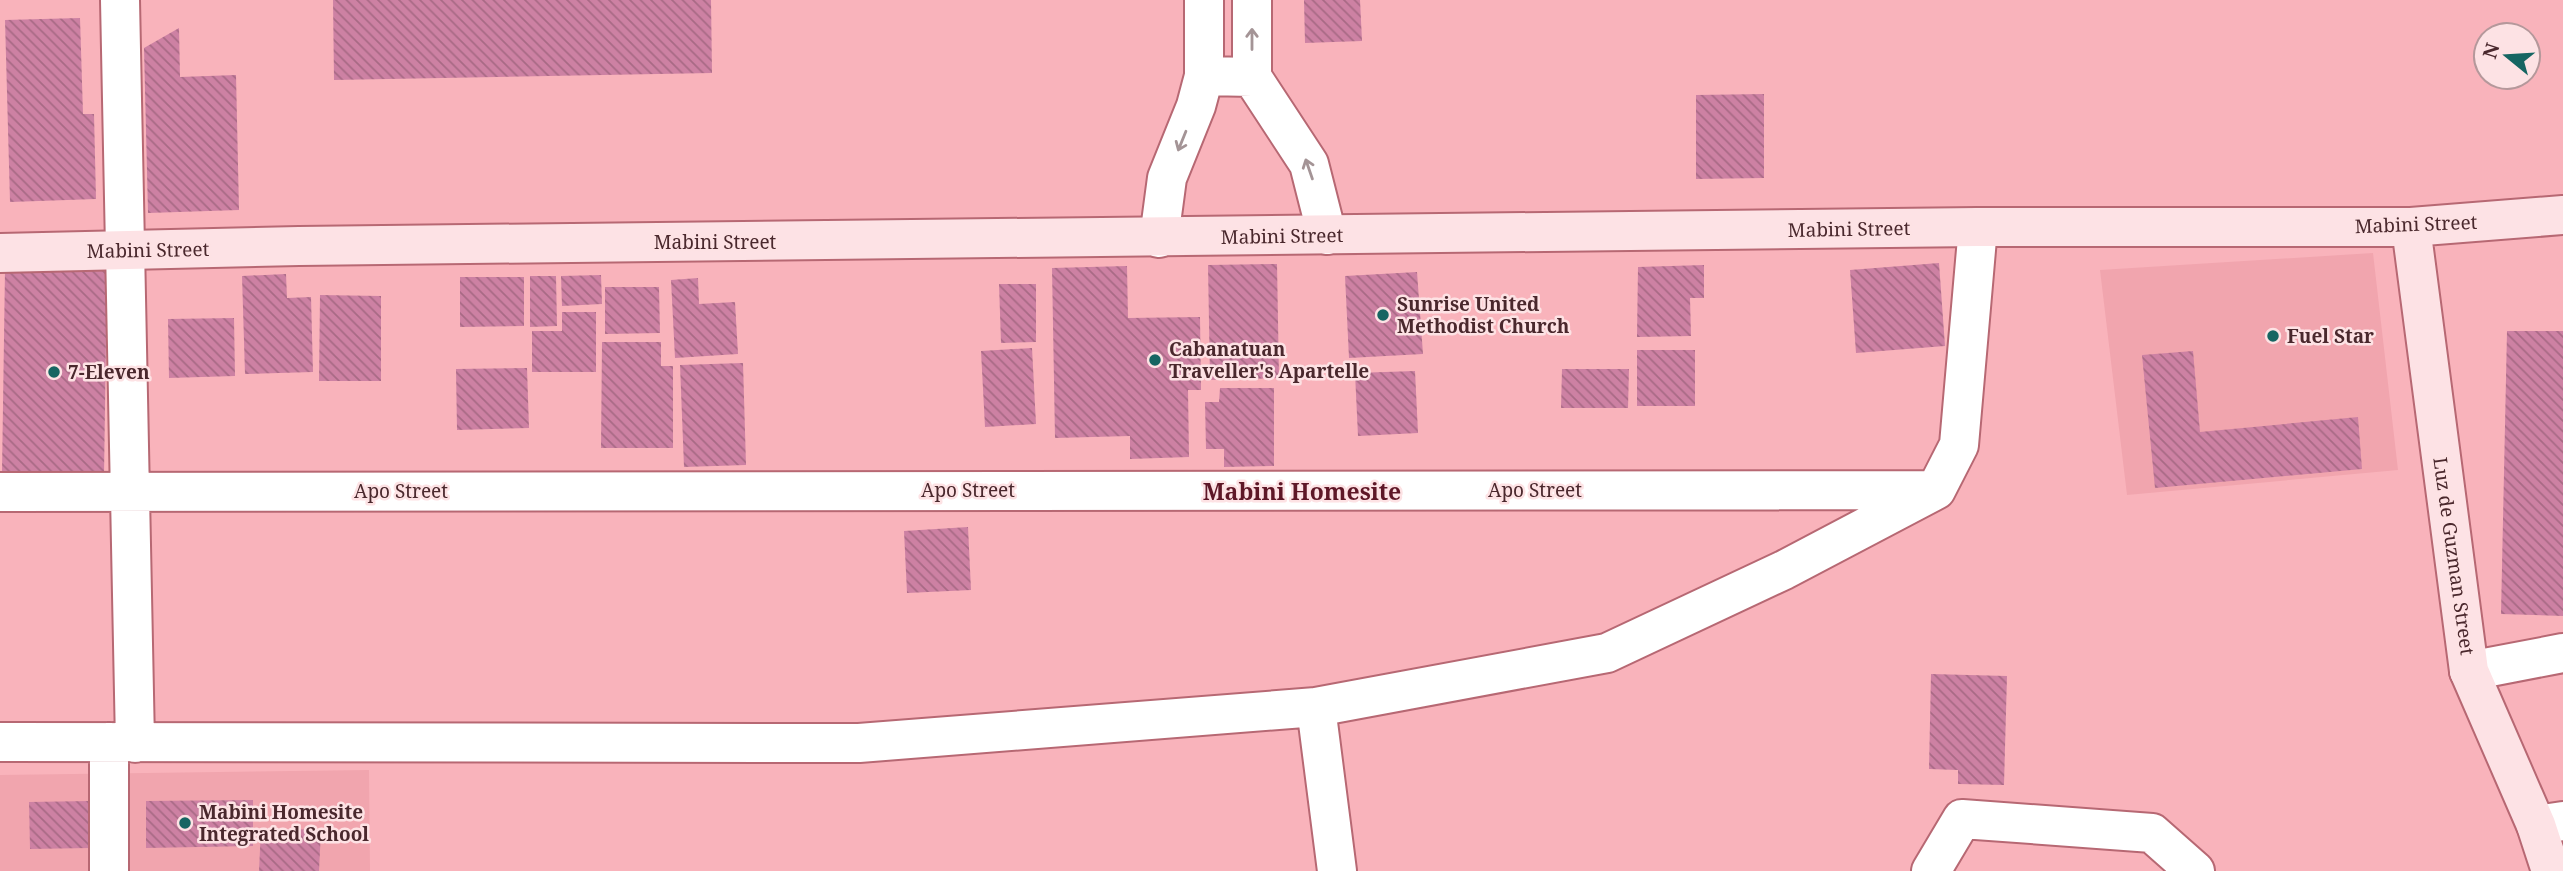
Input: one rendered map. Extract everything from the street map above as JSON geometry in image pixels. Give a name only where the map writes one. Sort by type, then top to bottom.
[{"type":"main road","name":"Mabini Street","points":[[0,253],[299,246],[1978,227],[2411,226],[2563,215]]},
{"type":"main road","name":"Luz de Guzman Street","points":[[2411,226],[2469,671],[2550,823],[2551,871]]},
{"type":"street","points":[[109,871],[122,743],[130,491],[120,0]]},
{"type":"street","points":[[1159,238],[1167,178],[1205,76],[1204,0]]},
{"type":"street","points":[[1252,0],[1252,77],[1309,164],[1327,235]]},
{"type":"street","points":[[1205,76],[1252,77]]},
{"type":"street","points":[[0,742],[859,743],[1316,707],[1607,653],[1784,570],[1936,489],[1959,445],[1978,227]]},
{"type":"street","name":"Apo Street","points":[[0,492],[1936,489]]},
{"type":"street","points":[[2469,671],[2563,653]]},
{"type":"street","points":[[1316,707],[1337,871]]},
{"type":"street","points":[[1931,871],[1962,819],[2152,833],[2195,871]]},
{"type":"shaded area","points":[[2373,253],[2398,470],[2127,495],[2100,270]]},
{"type":"shaded area","name":"Mabini Homesite Integrated School","points":[[369,770],[370,871],[0,871],[0,775]]},
{"type":"building","points":[[333,0],[711,0],[712,73],[334,80]]},
{"type":"building","points":[[1304,0],[1360,0],[1362,41],[1305,43]]},
{"type":"building","points":[[80,18],[83,114],[94,114],[96,199],[10,202],[5,20]]},
{"type":"building","points":[[179,28],[180,77],[236,75],[239,210],[148,213],[144,48]]},
{"type":"building","points":[[1764,94],[1764,178],[1696,179],[1696,95]]},
{"type":"building","points":[[1939,263],[1945,346],[1856,353],[1850,270]]},
{"type":"building","points":[[1277,264],[1279,378],[1210,380],[1208,265]]},
{"type":"building","points":[[1704,265],[1704,298],[1690,298],[1691,336],[1637,337],[1638,267]]},
{"type":"building","points":[[1127,266],[1128,318],[1200,317],[1201,390],[1188,390],[1189,457],[1130,459],[1130,436],[1055,438],[1052,268]]},
{"type":"building","name":"7-Eleven","points":[[5,270],[107,270],[104,475],[2,473]]},
{"type":"building","name":"Sunrise United Methodist Church","points":[[1417,272],[1423,354],[1349,358],[1345,276]]},
{"type":"building","points":[[286,274],[287,298],[311,297],[313,372],[245,374],[242,276]]},
{"type":"building","points":[[601,275],[602,304],[562,306],[561,276]]},
{"type":"building","points":[[530,276],[556,276],[557,326],[530,327]]},
{"type":"building","points":[[460,277],[524,277],[524,326],[460,327]]},
{"type":"building","points":[[698,278],[699,304],[735,302],[738,354],[675,358],[671,280]]},
{"type":"building","points":[[999,284],[1036,284],[1036,342],[1001,343]]},
{"type":"building","points":[[605,287],[659,287],[660,333],[605,334]]},
{"type":"building","points":[[320,295],[381,296],[381,381],[319,381]]},
{"type":"building","points":[[562,312],[596,312],[596,372],[532,372],[532,331],[562,331]]},
{"type":"building","points":[[234,318],[235,376],[169,378],[168,319]]},
{"type":"building","points":[[2507,331],[2563,331],[2563,616],[2501,614]]},
{"type":"building","points":[[602,342],[661,342],[661,366],[673,366],[673,448],[601,448]]},
{"type":"building","points":[[1032,348],[1036,424],[985,427],[981,351]]},
{"type":"building","points":[[1637,350],[1695,350],[1695,406],[1637,406]]},
{"type":"building","points":[[2193,351],[2200,432],[2358,417],[2362,469],[2155,488],[2142,355]]},
{"type":"building","points":[[743,363],[746,465],[684,467],[680,365]]},
{"type":"building","points":[[527,368],[529,428],[457,430],[456,369]]},
{"type":"building","points":[[1562,369],[1629,369],[1628,408],[1561,408]]},
{"type":"building","points":[[1415,371],[1418,433],[1358,436],[1355,373]]},
{"type":"building","points":[[1220,388],[1274,388],[1274,466],[1224,467],[1224,449],[1206,449],[1205,402],[1219,402]]},
{"type":"building","points":[[968,527],[971,590],[907,593],[904,531]]},
{"type":"building","points":[[1931,674],[2007,676],[2004,785],[1958,784],[1958,770],[1929,769]]},
{"type":"building","points":[[253,800],[253,846],[146,848],[146,801]]},
{"type":"building","points":[[90,801],[90,848],[30,849],[29,802]]},
{"type":"building","points":[[261,828],[321,830],[319,871],[259,871]]},
{"type":"place","name":"Sunrise United Methodist Church","points":[[1383,315]]},
{"type":"place","name":"Fuel Star","points":[[2273,336]]},
{"type":"place","name":"Cabanatuan Traveller's Apartelle","points":[[1155,360]]},
{"type":"place","name":"7-Eleven","points":[[54,372]]},
{"type":"place","name":"Mabini Homesite Integrated School","points":[[185,823]]},
{"type":"district","name":"Mabini Homesite","points":[[1302,491]]}]
